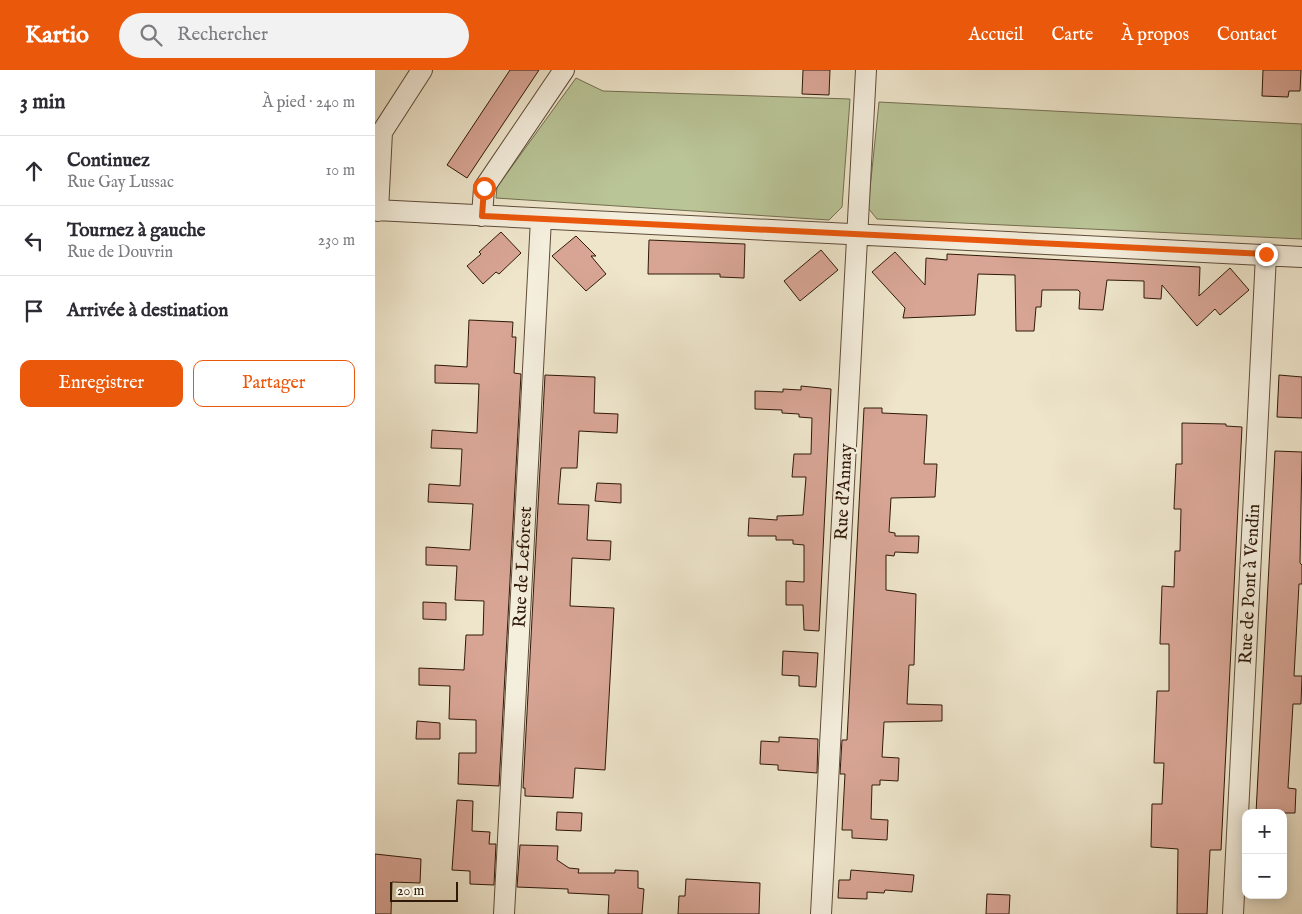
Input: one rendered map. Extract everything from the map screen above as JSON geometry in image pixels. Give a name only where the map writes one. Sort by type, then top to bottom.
[{"type":"street","points":[[422,70],[382,132],[376,210],[541,220],[1302,257]]},
{"type":"street","points":[[482,216],[484,188],[564,70]]},
{"type":"street","name":"Rue d'Annay","points":[[821,914],[866,70]]},
{"type":"street","name":"Rue de Leforest","points":[[504,914],[541,220]]},
{"type":"street","name":"Rue de Pont à Vendin","points":[[1233,914],[1266,254]]},
{"type":"green space","points":[[576,78],[603,91],[850,99],[842,207],[829,220],[496,198],[497,187]]},
{"type":"green space","points":[[879,102],[1302,124],[1302,239],[877,219],[868,208]]},
{"type":"building","points":[[510,70],[539,70],[467,178],[447,165]]},
{"type":"building","points":[[803,70],[830,70],[829,95],[802,94]]},
{"type":"building","points":[[1263,70],[1301,70],[1300,91],[1289,91],[1288,97],[1262,96]]},
{"type":"building","points":[[501,232],[521,253],[499,274],[496,272],[483,284],[467,266]]},
{"type":"building","points":[[576,236],[596,256],[591,256],[606,274],[586,291],[552,256]]},
{"type":"building","points":[[649,240],[745,244],[744,278],[720,277],[720,274],[648,274]]},
{"type":"building","points":[[821,250],[838,270],[800,301],[784,281]]},
{"type":"building","points":[[895,252],[925,285],[926,258],[947,260],[947,254],[1200,267],[1199,296],[1230,268],[1249,290],[1220,315],[1215,309],[1197,326],[1162,285],[1161,299],[1144,298],[1144,281],[1107,280],[1103,310],[1079,309],[1080,292],[1078,290],[1042,290],[1041,307],[1036,307],[1034,331],[1016,331],[1015,275],[978,274],[975,315],[903,318],[905,308],[872,272]]},
{"type":"building","points":[[469,320],[513,322],[512,337],[516,337],[514,373],[521,374],[499,786],[458,784],[459,753],[476,753],[476,720],[449,719],[450,686],[419,685],[419,668],[464,670],[466,635],[483,635],[484,601],[455,600],[457,566],[426,565],[426,547],[470,550],[473,504],[428,502],[429,484],[460,486],[462,449],[431,448],[432,430],[477,433],[479,384],[435,383],[435,365],[467,367]]},
{"type":"building","points":[[545,375],[595,377],[594,413],[618,414],[617,433],[579,431],[577,468],[561,468],[558,504],[589,505],[587,540],[611,541],[610,560],[572,558],[570,606],[614,608],[605,770],[575,768],[573,798],[525,796],[525,788],[523,788]]},
{"type":"building","points":[[1279,375],[1302,377],[1302,418],[1277,417]]},
{"type":"building","points":[[801,386],[831,389],[819,631],[804,630],[803,605],[786,605],[786,581],[804,582],[804,545],[793,544],[793,540],[776,540],[776,536],[748,536],[749,518],[777,520],[777,516],[803,515],[806,477],[792,477],[794,454],[811,454],[812,418],[799,417],[799,414],[782,413],[782,410],[755,409],[755,391],[783,392],[783,389],[801,390]]},
{"type":"building","points":[[864,408],[882,408],[882,413],[927,415],[924,464],[937,464],[935,497],[891,498],[889,532],[895,533],[895,536],[919,536],[918,553],[895,552],[894,556],[886,555],[886,590],[916,594],[914,665],[909,665],[907,704],[942,705],[942,721],[884,722],[882,757],[899,758],[898,781],[880,780],[880,785],[872,785],[871,819],[888,820],[887,840],[852,838],[852,830],[842,830],[845,774],[840,774],[842,740],[847,740]]},
{"type":"building","points":[[1182,423],[1226,424],[1226,426],[1242,427],[1221,850],[1210,850],[1207,914],[1177,914],[1178,849],[1151,847],[1152,804],[1162,804],[1164,763],[1154,763],[1157,691],[1169,691],[1169,644],[1160,644],[1162,586],[1174,587],[1175,551],[1180,551],[1181,509],[1174,509],[1176,464],[1182,464]]},
{"type":"building","points":[[1275,451],[1302,452],[1300,563],[1302,565],[1302,584],[1299,584],[1294,676],[1302,676],[1301,704],[1293,704],[1288,788],[1296,789],[1295,813],[1287,813],[1287,809],[1256,809]]},
{"type":"building","points":[[597,483],[621,484],[621,503],[595,501]]},
{"type":"building","points":[[423,602],[446,603],[446,620],[423,619]]},
{"type":"building","points":[[783,651],[818,653],[816,687],[799,686],[799,676],[782,675]]},
{"type":"building","points":[[417,721],[440,723],[440,739],[416,739]]},
{"type":"building","points":[[779,737],[818,739],[817,773],[778,770],[778,765],[760,764],[761,741],[779,742]]},
{"type":"building","points":[[457,800],[473,801],[472,831],[490,832],[489,844],[496,844],[494,885],[470,884],[470,871],[452,870]]},
{"type":"building","points":[[557,812],[582,813],[581,831],[556,830]]},
{"type":"building","points":[[520,845],[558,846],[557,860],[569,868],[579,869],[578,873],[615,873],[615,870],[638,871],[638,888],[644,889],[642,914],[608,914],[609,895],[568,893],[568,889],[517,887]]},
{"type":"building","points":[[375,854],[421,859],[420,883],[392,882],[391,914],[375,914]]},
{"type":"building","points":[[851,870],[914,875],[912,892],[885,890],[884,893],[867,892],[867,899],[838,898],[839,880],[850,880]]},
{"type":"building","points":[[686,879],[760,883],[759,914],[678,914],[679,896],[685,896]]},
{"type":"building","points":[[987,894],[1010,895],[1009,914],[986,914]]},
{"type":"route","points":[[484,188],[482,216],[1266,254]]}]
